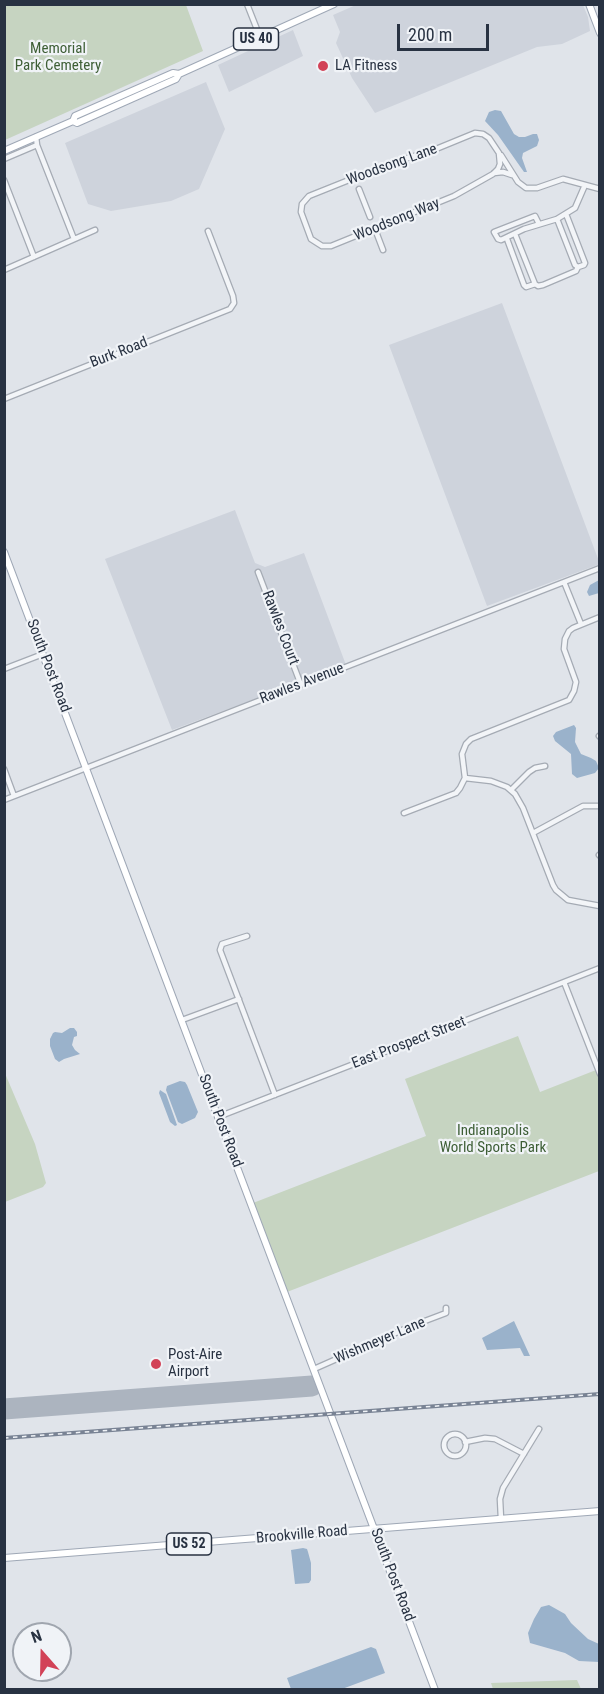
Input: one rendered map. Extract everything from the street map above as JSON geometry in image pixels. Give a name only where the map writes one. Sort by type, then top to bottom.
[{"type":"main road","name":"US 40","points":[[4,151],[73,121],[75,116],[173,73],[179,74],[334,4]]},
{"type":"main road","points":[[589,4],[600,33]]},
{"type":"main road","name":"South Post Road","points":[[4,552],[435,1689]]},
{"type":"main road","name":"Brookville Road","points":[[4,1558],[600,1511]]},
{"type":"street","points":[[247,4],[260,37]]},
{"type":"street","name":"Woodsong Lane","points":[[306,226],[301,212],[302,204],[312,195],[476,133],[489,138],[516,178]]},
{"type":"street","points":[[36,137],[37,145],[74,239]]},
{"type":"street","points":[[4,159],[37,145]]},
{"type":"street","points":[[493,174],[500,164],[500,153]]},
{"type":"street","points":[[493,174],[507,172],[522,185],[532,189],[562,179],[600,189]]},
{"type":"street","points":[[365,174],[360,185],[374,219],[385,224]]},
{"type":"street","name":"Woodsong Way","points":[[306,226],[314,242],[325,246],[335,244],[454,196],[493,174]]},
{"type":"street","points":[[4,180],[34,257]]},
{"type":"street","points":[[345,182],[360,185]]},
{"type":"street","points":[[539,224],[535,216],[494,232],[498,239],[507,239],[539,224],[557,219],[575,208],[585,185]]},
{"type":"street","points":[[507,239],[526,287],[535,284],[543,285],[576,272],[578,267],[585,263],[566,214]]},
{"type":"street","points":[[364,233],[374,219]]},
{"type":"street","points":[[557,219],[575,265],[578,267]]},
{"type":"street","points":[[375,228],[383,250]]},
{"type":"street","points":[[4,270],[95,230]]},
{"type":"street","name":"Burk Road","points":[[4,399],[226,311],[232,306],[233,296],[208,231]]},
{"type":"street","points":[[515,234],[535,284]]},
{"type":"street","name":"Rawles Avenue","points":[[4,800],[600,568]]},
{"type":"street","name":"Rawles Court","points":[[258,572],[301,685]]},
{"type":"street","points":[[564,582],[581,624]]},
{"type":"street","points":[[404,813],[456,793],[465,778],[462,754],[470,740],[564,703],[572,696],[576,682],[564,642],[569,632],[581,624],[600,617]]},
{"type":"street","points":[[4,669],[43,654]]},
{"type":"street","points":[[511,790],[528,772],[546,766]]},
{"type":"street","points":[[4,770],[14,796]]},
{"type":"street","points":[[465,778],[491,781],[511,790],[523,808],[556,890],[568,900],[600,906]]},
{"type":"street","points":[[533,833],[583,806],[600,806]]},
{"type":"street","points":[[247,936],[222,944],[220,950],[275,1095]]},
{"type":"street","name":"East Prospect Street","points":[[218,1117],[600,968]]},
{"type":"street","points":[[564,982],[600,1074]]},
{"type":"street","points":[[182,1020],[238,999]]},
{"type":"street","name":"Wishmeyer Lane","points":[[314,1369],[446,1310]]},
{"type":"street","points":[[501,1519],[502,1490],[539,1429]]},
{"type":"street","points":[[459,1435],[465,1442],[465,1448],[459,1455],[451,1455],[445,1449],[445,1442],[450,1436],[459,1435]]},
{"type":"street","points":[[465,1442],[485,1438],[495,1439],[524,1454]]},
{"type":"shaded area","points":[[356,5],[583,5],[590,31],[562,44],[537,47],[375,113],[352,78],[336,43],[340,32],[333,15]]},
{"type":"shaded area","points":[[293,30],[303,56],[229,92],[218,65]]},
{"type":"shaded area","points":[[206,82],[225,129],[199,189],[171,201],[111,211],[88,204],[65,143]]},
{"type":"shaded area","points":[[502,303],[600,564],[487,606],[389,345]]},
{"type":"shaded area","points":[[235,510],[255,563],[265,567],[304,553],[346,665],[172,730],[105,559]]},
{"type":"green space","name":"Memorial Park Cemetery","points":[[5,4],[186,5],[203,51],[5,140]]},
{"type":"green space","name":"Indianapolis World Sports Park","points":[[518,1036],[540,1092],[596,1070],[599,1078],[599,1171],[287,1292],[253,1203],[426,1136],[405,1079]]},
{"type":"green space","points":[[4,1071],[35,1144],[46,1183],[43,1187],[5,1202]]},
{"type":"green space","points":[[577,1680],[581,1689],[493,1689],[491,1683]]},
{"type":"water","points":[[501,111],[514,134],[519,137],[537,134],[539,140],[537,146],[523,153],[522,158],[527,172],[524,172],[498,135],[485,121],[489,112]]},
{"type":"water","points":[[599,580],[599,593],[589,596],[587,592],[590,585]]},
{"type":"water","points":[[574,725],[576,728],[575,742],[581,754],[596,761],[599,768],[595,773],[577,778],[572,774],[571,754],[555,741],[553,736],[556,732]]},
{"type":"water","points":[[74,1028],[77,1032],[72,1045],[80,1054],[59,1062],[55,1059],[50,1039],[53,1033],[62,1033]]},
{"type":"water","points":[[180,1081],[187,1085],[198,1112],[195,1118],[182,1124],[178,1122],[166,1090],[167,1086]]},
{"type":"water","points":[[160,1090],[166,1094],[177,1125],[175,1126],[170,1122],[159,1093]]},
{"type":"water","points":[[514,1321],[530,1356],[524,1356],[520,1348],[487,1350],[482,1338]]},
{"type":"water","points":[[307,1549],[311,1563],[311,1580],[309,1583],[295,1584],[291,1550]]},
{"type":"water","points":[[549,1605],[565,1614],[588,1639],[599,1644],[599,1662],[579,1661],[565,1653],[530,1643],[528,1633],[534,1619],[541,1607]]},
{"type":"water","points":[[371,1647],[376,1649],[385,1673],[342,1689],[291,1689],[287,1678]]},
{"type":"runway","points":[[4,1409],[312,1386]]},
{"type":"railway","points":[[4,1438],[600,1394]]},
{"type":"place","name":"LA Fitness","points":[[323,66]]},
{"type":"place","name":"Post-Aire Airport","points":[[156,1364]]}]
